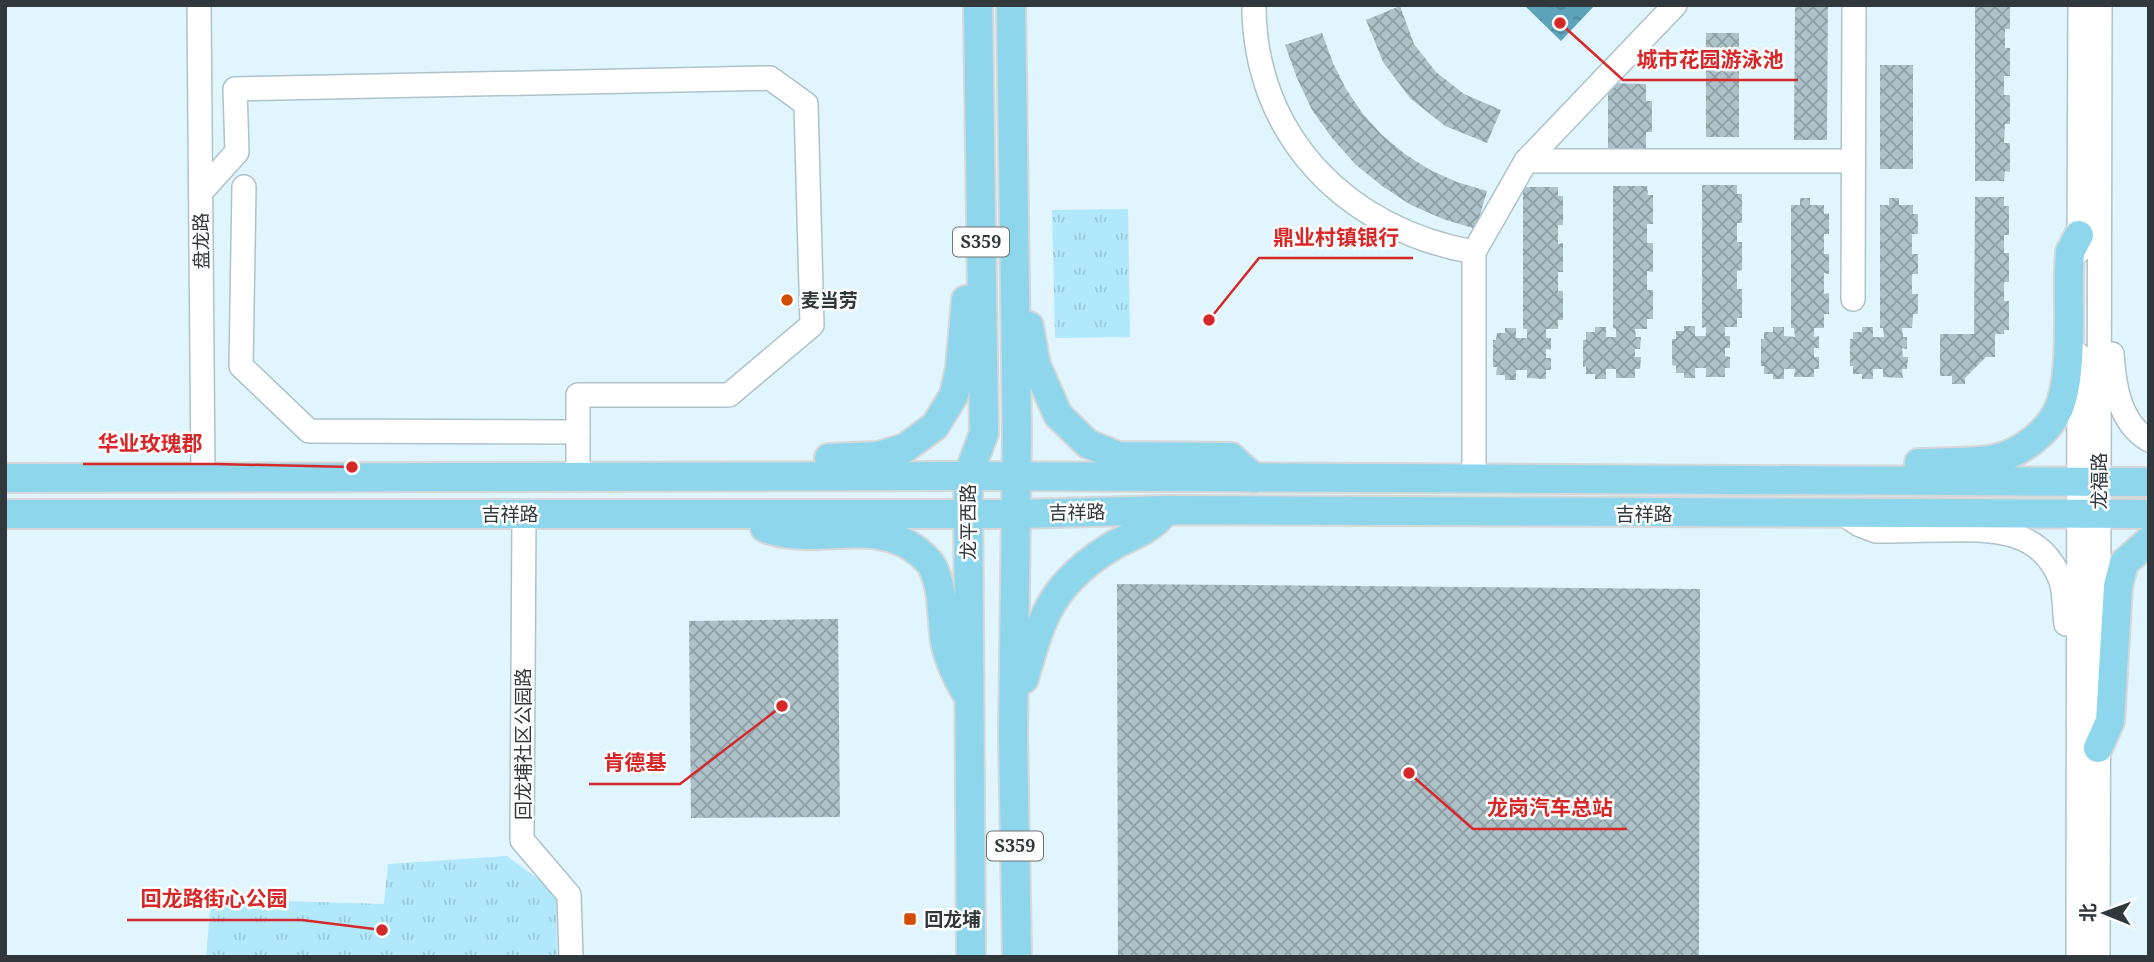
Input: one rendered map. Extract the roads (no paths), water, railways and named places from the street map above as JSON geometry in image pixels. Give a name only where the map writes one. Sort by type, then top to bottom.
[{"type":"main road","name":"龙平西路","points":[[971,957],[968,476],[984,433],[978,5]]},
{"type":"main road","name":"S359","points":[[1012,5],[1017,476],[1013,735],[1017,957]]},
{"type":"main road","points":[[1845,481],[1858,471],[1876,466],[1995,459],[2025,446],[2046,429],[2059,408],[2064,385],[2068,269],[2070,252],[2079,235]]},
{"type":"main road","points":[[1015,240],[1036,365],[1058,415],[1088,444],[1118,456],[1231,457],[1254,478]]},
{"type":"main road","points":[[736,476],[774,463],[878,456],[905,448],[935,426],[954,395],[960,368],[966,291],[981,247]]},
{"type":"main road","name":"吉祥路","points":[[5,478],[1017,476],[2149,482]]},
{"type":"main road","points":[[1013,735],[1035,639],[1052,599],[1077,572],[1113,546],[1148,528],[1167,510]]},
{"type":"main road","name":"吉祥路","points":[[5,514],[1017,514],[1167,510],[2149,514]]},
{"type":"main road","points":[[737,514],[776,532],[877,534],[900,539],[915,548],[932,564],[943,599],[945,643],[953,669],[969,699]]},
{"type":"main road","points":[[2098,748],[2110,720],[2118,586],[2124,563],[2149,541]]},
{"type":"street","name":"盘龙路","points":[[199,5],[203,477]]},
{"type":"street","points":[[1254,5],[1258,56],[1270,94],[1287,130],[1318,172],[1356,206],[1389,226],[1424,241],[1474,252]]},
{"type":"street","points":[[1474,479],[1474,252],[1525,161],[1675,5]]},
{"type":"street","points":[[1853,299],[1854,5]]},
{"type":"street","name":"龙福路","points":[[2080,5],[2079,235],[2098,748],[2098,912],[2083,955]]},
{"type":"street","name":"龙福路","points":[[2089,481],[2099,297],[2100,5]]},
{"type":"street","points":[[201,192],[237,152],[235,89],[770,78],[806,104],[813,325],[729,395],[578,395],[578,477]]},
{"type":"street","points":[[1525,161],[1853,161]]},
{"type":"street","points":[[244,187],[242,366],[309,431],[578,432]]},
{"type":"street","points":[[2099,297],[2111,342],[2113,376],[2122,409],[2141,436],[2149,440]]},
{"type":"street","name":"回龙埔社区公园路","points":[[524,514],[522,840],[569,895],[571,957]]},
{"type":"street","points":[[1843,514],[1876,531],[1987,529],[2014,534],[2033,543],[2049,559],[2062,582],[2067,636],[2078,674]]},
{"type":"street","name":"龙福路","points":[[2083,955],[2078,674],[2089,514]]},
{"type":"street","points":[[2098,912],[2104,957]]},
{"type":"water","points":[[1524,5],[1595,5],[1561,41]]},
{"type":"place","name":"城市花园游泳池","points":[[1560,23]]},
{"type":"place","name":"麦当劳","points":[[787,300]]},
{"type":"place","name":"鼎业村镇银行","points":[[1209,320]]},
{"type":"place","name":"华业玫瑰郡","points":[[352,467]]},
{"type":"place","name":"肯德基","points":[[782,706]]},
{"type":"place","name":"龙岗汽车总站","points":[[1409,773]]},
{"type":"place","name":"回龙埔","points":[[910,919]]},
{"type":"place","name":"回龙路街心公园","points":[[382,930]]}]
